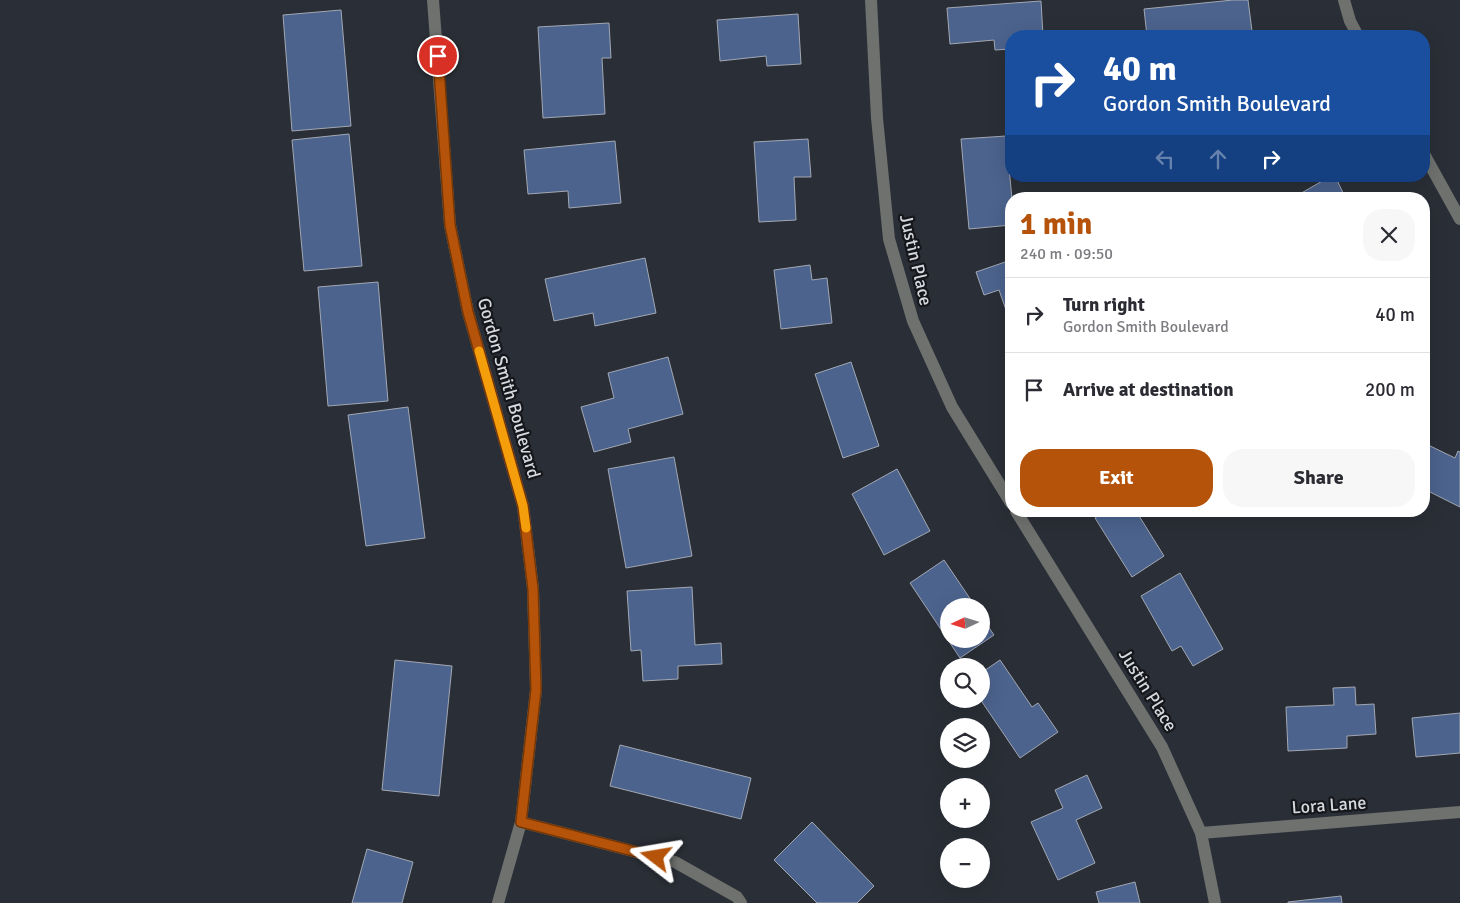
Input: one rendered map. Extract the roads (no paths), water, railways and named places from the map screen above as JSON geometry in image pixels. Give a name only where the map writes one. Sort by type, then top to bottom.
[{"type":"street","name":"Gordon Smith Boulevard","points":[[433,0],[450,225],[468,312],[523,506],[533,589],[536,690],[521,822],[498,903]]},
{"type":"street","name":"Justin Place","points":[[870,0],[877,118],[889,239],[913,321],[948,399],[1005,493]]},
{"type":"street","points":[[1344,0],[1355,30]]},
{"type":"street","points":[[1430,165],[1460,219]]},
{"type":"street","name":"Justin Place","points":[[1020,517],[1162,747],[1201,833],[1215,903]]},
{"type":"street","name":"Lora Lane","points":[[1201,833],[1460,812]]},
{"type":"street","points":[[521,822],[675,862],[737,897],[741,903]]}]
